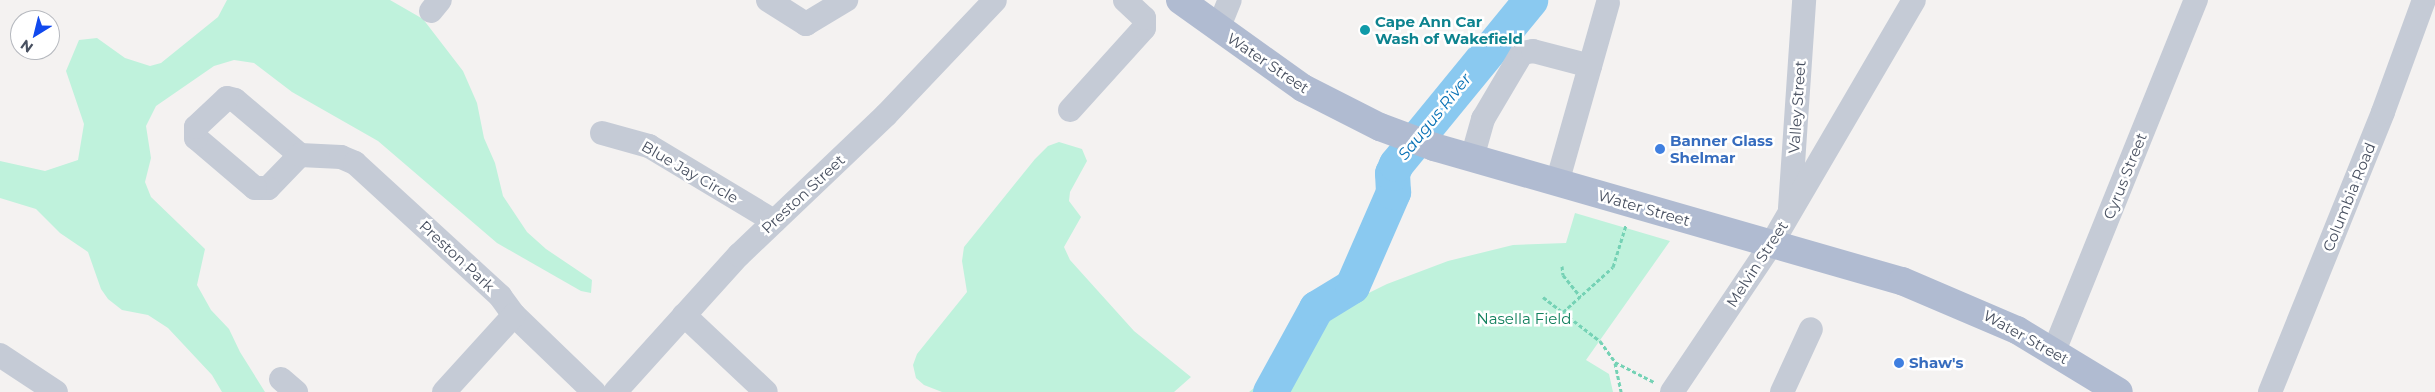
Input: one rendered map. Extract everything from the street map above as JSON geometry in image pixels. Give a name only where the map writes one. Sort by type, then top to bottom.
[{"type":"main road","name":"Water Street","points":[[1180,0],[1218,29],[1321,98],[1399,135],[1557,183],[1772,243],[1929,291],[1990,316],[2054,351],[2120,392]]},
{"type":"street","points":[[768,0],[800,22],[815,21],[846,0]]},
{"type":"street","name":"Preston Street","points":[[614,392],[774,221],[886,115],[995,0]]},
{"type":"street","points":[[1218,29],[1230,0]]},
{"type":"street","name":"Valley Street","points":[[1789,214],[1804,0]]},
{"type":"street","name":"Melvin Street","points":[[1666,389],[1772,243],[1914,0]]},
{"type":"street","name":"Cyrus Street","points":[[2054,351],[2196,0]]},
{"type":"street","name":"Columbia Road","points":[[2270,392],[2383,112],[2424,0]]},
{"type":"street","points":[[1070,110],[1144,28],[1144,18],[1130,2]]},
{"type":"street","points":[[1557,183],[1608,3]]},
{"type":"street","points":[[1472,158],[1483,119],[1522,54],[1533,51],[1590,66]]},
{"type":"street","name":"Blue Jay Circle","points":[[602,133],[649,146],[774,221]]},
{"type":"street","name":"Melvin Street","points":[[1795,143],[1820,146],[1837,133]]},
{"type":"street","name":"Preston Park","points":[[300,155],[341,157],[355,163],[500,296],[514,315],[594,392]]},
{"type":"street","points":[[444,392],[514,315]]},
{"type":"street","points":[[684,315],[766,392]]},
{"type":"street","points":[[1782,392],[1811,329]]},
{"type":"street","points":[[0,354],[56,392]]},
{"type":"path","points":[[1563,312],[1613,268],[1626,225]]},
{"type":"path","points":[[1562,266],[1563,275],[1581,297]]},
{"type":"path","points":[[1543,297],[1600,341],[1615,362],[1621,392]]},
{"type":"path","points":[[1615,362],[1666,389]]},
{"type":"green space","points":[[227,0],[390,0],[423,19],[463,71],[477,103],[484,138],[495,163],[503,196],[527,232],[546,249],[592,280],[591,293],[581,291],[497,243],[378,141],[292,92],[254,63],[234,60],[214,66],[156,106],[146,126],[151,158],[145,182],[151,197],[205,249],[197,285],[211,310],[229,329],[240,352],[265,392],[222,392],[212,375],[168,328],[148,315],[122,310],[108,299],[101,289],[88,252],[60,233],[36,209],[0,198],[0,161],[45,171],[78,160],[84,124],[66,71],[79,40],[97,38],[125,58],[150,66],[161,63],[218,17]]},
{"type":"green space","points":[[1059,142],[1082,149],[1087,161],[1070,192],[1069,201],[1081,217],[1064,247],[1070,260],[1134,331],[1191,377],[1174,392],[942,392],[924,385],[916,378],[913,365],[917,354],[967,292],[962,261],[964,247],[1035,159],[1048,146]]},
{"type":"green space","name":"Nasella Field","points":[[1575,213],[1670,241],[1586,360],[1609,374],[1613,392],[1249,392],[1263,381],[1298,330],[1326,314],[1387,284],[1448,261],[1513,245],[1566,243]]},
{"type":"waterway","name":"Saugus River","points":[[1270,392],[1316,308],[1352,286],[1393,192],[1392,173],[1396,164],[1530,0]]},
{"type":"place","name":"Cape Ann Car Wash of Wakefield","points":[[1365,30]]},
{"type":"place","name":"Banner Glass Shelmar","points":[[1660,149]]},
{"type":"place","name":"Shaw's","points":[[1899,363]]}]
